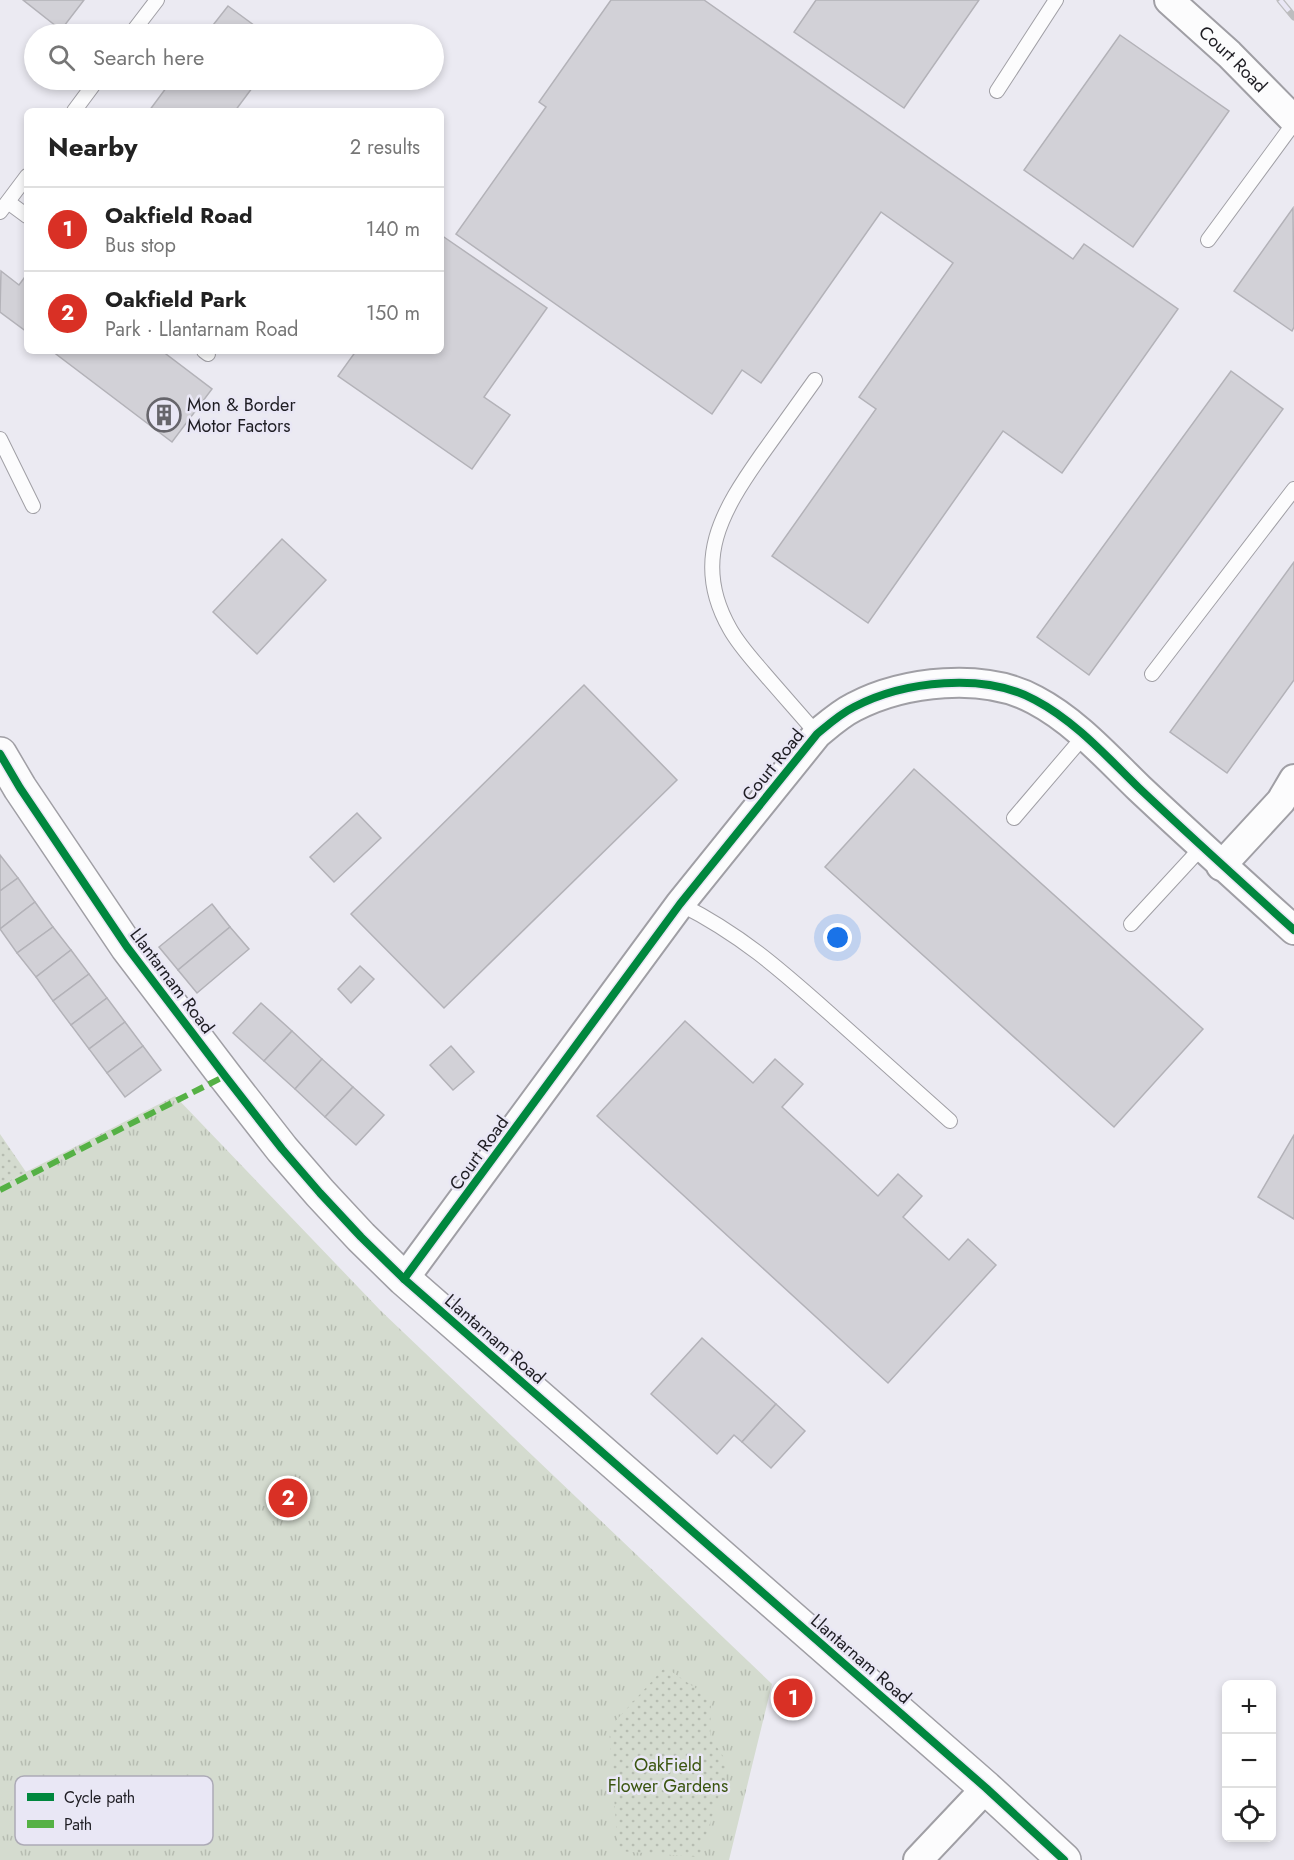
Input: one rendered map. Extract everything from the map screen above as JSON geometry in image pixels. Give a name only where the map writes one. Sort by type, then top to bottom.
[{"type":"street","name":"Court Road","points":[[1169,0],[1222,47],[1294,122]]},
{"type":"street","name":"Court Road","points":[[405,1279],[680,904],[817,734],[854,707],[875,698],[921,687],[970,682],[991,684],[1034,699],[1084,736],[1294,930]]},
{"type":"street","name":"Llantarnam Road","points":[[0,754],[20,788],[127,947],[282,1149],[361,1237],[405,1279],[986,1788],[1064,1860]]},
{"type":"street","points":[[1212,856],[1281,801],[1294,779]]},
{"type":"street","points":[[918,1860],[986,1788]]},
{"type":"lane","points":[[139,24],[157,0]]},
{"type":"lane","points":[[997,91],[1056,0]]},
{"type":"lane","points":[[76,108],[90,90]]},
{"type":"lane","points":[[1208,240],[1294,122]]},
{"type":"lane","points":[[24,180],[4,207],[24,215]]},
{"type":"lane","points":[[815,380],[736,490],[723,514],[711,560],[716,598],[731,631],[742,648],[817,734]]},
{"type":"lane","points":[[0,439],[33,506]]},
{"type":"lane","points":[[1152,674],[1294,489]]},
{"type":"lane","points":[[1014,818],[1084,736]]},
{"type":"lane","points":[[1131,924],[1212,856]]},
{"type":"lane","points":[[680,904],[742,939],[774,964],[950,1121]]},
{"type":"green space","points":[[175,1096],[381,1311],[772,1684],[729,1860],[0,1860],[0,1185]]},
{"type":"green space","points":[[0,1134],[26,1172],[0,1185]]},
{"type":"green space","name":"OakField Flower Gardens","points":[[665,1667],[711,1699],[710,1737],[729,1765],[699,1857],[618,1851],[609,1728]]},
{"type":"building","points":[[23,0],[84,0],[66,24],[53,24]]},
{"type":"building","points":[[611,0],[704,0],[1073,259],[1084,244],[1178,309],[1062,473],[1003,431],[868,623],[772,556],[876,409],[859,397],[953,263],[881,212],[761,383],[742,370],[712,414],[456,234],[546,107],[539,102]]},
{"type":"building","points":[[816,0],[979,0],[904,108],[794,32]]},
{"type":"building","points":[[228,6],[252,24],[214,24]]},
{"type":"building","points":[[1120,35],[1229,111],[1133,247],[1024,170]]},
{"type":"building","points":[[165,90],[251,90],[237,108],[151,108]]},
{"type":"building","points":[[1293,208],[1294,327],[1292,331],[1234,291]]},
{"type":"building","points":[[444,237],[547,308],[484,397],[510,415],[472,469],[338,376],[354,354],[444,354]]},
{"type":"building","points":[[1,271],[19,285],[24,278],[24,330],[0,312]]},
{"type":"building","name":"Mon & Border Motor Factors","points":[[56,354],[166,354],[212,389],[172,442]]},
{"type":"building","points":[[1231,371],[1283,409],[1089,675],[1037,637]]},
{"type":"building","points":[[282,539],[326,580],[257,654],[213,612]]},
{"type":"building","points":[[1294,562],[1294,680],[1227,773],[1170,732]]},
{"type":"building","points":[[584,685],[677,780],[444,1008],[351,914]]},
{"type":"building","points":[[914,769],[1203,1029],[1114,1127],[825,867]]},
{"type":"building","points":[[357,813],[381,838],[334,882],[310,857]]},
{"type":"building","points":[[0,855],[18,878],[0,891]]},
{"type":"building","points":[[18,878],[35,902],[0,929],[0,891]]},
{"type":"building","points":[[35,902],[53,927],[17,953],[0,929]]},
{"type":"building","points":[[212,904],[230,927],[178,970],[159,947]]},
{"type":"building","points":[[53,927],[71,950],[36,977],[17,953]]},
{"type":"building","points":[[230,927],[249,949],[197,993],[178,970]]},
{"type":"building","points":[[71,950],[89,974],[53,1001],[36,977]]},
{"type":"building","points":[[360,966],[374,979],[351,1003],[338,989]]},
{"type":"building","points":[[89,974],[107,998],[71,1025],[53,1001]]},
{"type":"building","points":[[107,998],[125,1022],[89,1049],[71,1025]]},
{"type":"building","points":[[261,1003],[292,1031],[264,1061],[233,1033]]},
{"type":"building","points":[[685,1021],[753,1083],[775,1059],[803,1084],[782,1107],[878,1196],[898,1174],[922,1196],[903,1217],[949,1260],[968,1239],[996,1265],[888,1383],[597,1116]]},
{"type":"building","points":[[125,1022],[143,1046],[107,1073],[89,1049]]},
{"type":"building","points":[[292,1031],[322,1059],[295,1089],[264,1061]]},
{"type":"building","points":[[143,1046],[161,1070],[125,1097],[107,1073]]},
{"type":"building","points":[[451,1046],[474,1072],[453,1090],[430,1065]]},
{"type":"building","points":[[322,1059],[353,1087],[325,1117],[295,1089]]},
{"type":"building","points":[[353,1087],[384,1115],[356,1145],[325,1117]]},
{"type":"building","points":[[1294,1135],[1294,1219],[1258,1197]]},
{"type":"building","points":[[702,1338],[776,1404],[742,1442],[734,1435],[717,1454],[651,1394]]},
{"type":"building","points":[[776,1404],[805,1431],[771,1468],[742,1442]]},
{"type":"railway","points":[[1280,0],[1294,17]]},
{"type":"marked path","points":[[0,1190],[225,1076]]},
{"type":"cycle path","points":[[404,1279],[680,904],[817,734],[844,713],[874,698],[920,686],[969,683],[1015,691],[1035,700],[1064,718],[1090,740],[1158,806],[1294,930]]},
{"type":"cycle path","points":[[0,754],[20,788],[127,947],[282,1149],[361,1237],[404,1279],[986,1788],[1064,1860]]},
{"type":"place","name":"Mon & Border Motor Factors","points":[[164,415]]},
{"type":"place","name":"Oakfield Park","points":[[288,1498]]},
{"type":"place","name":"Oakfield Road","points":[[793,1698]]}]
